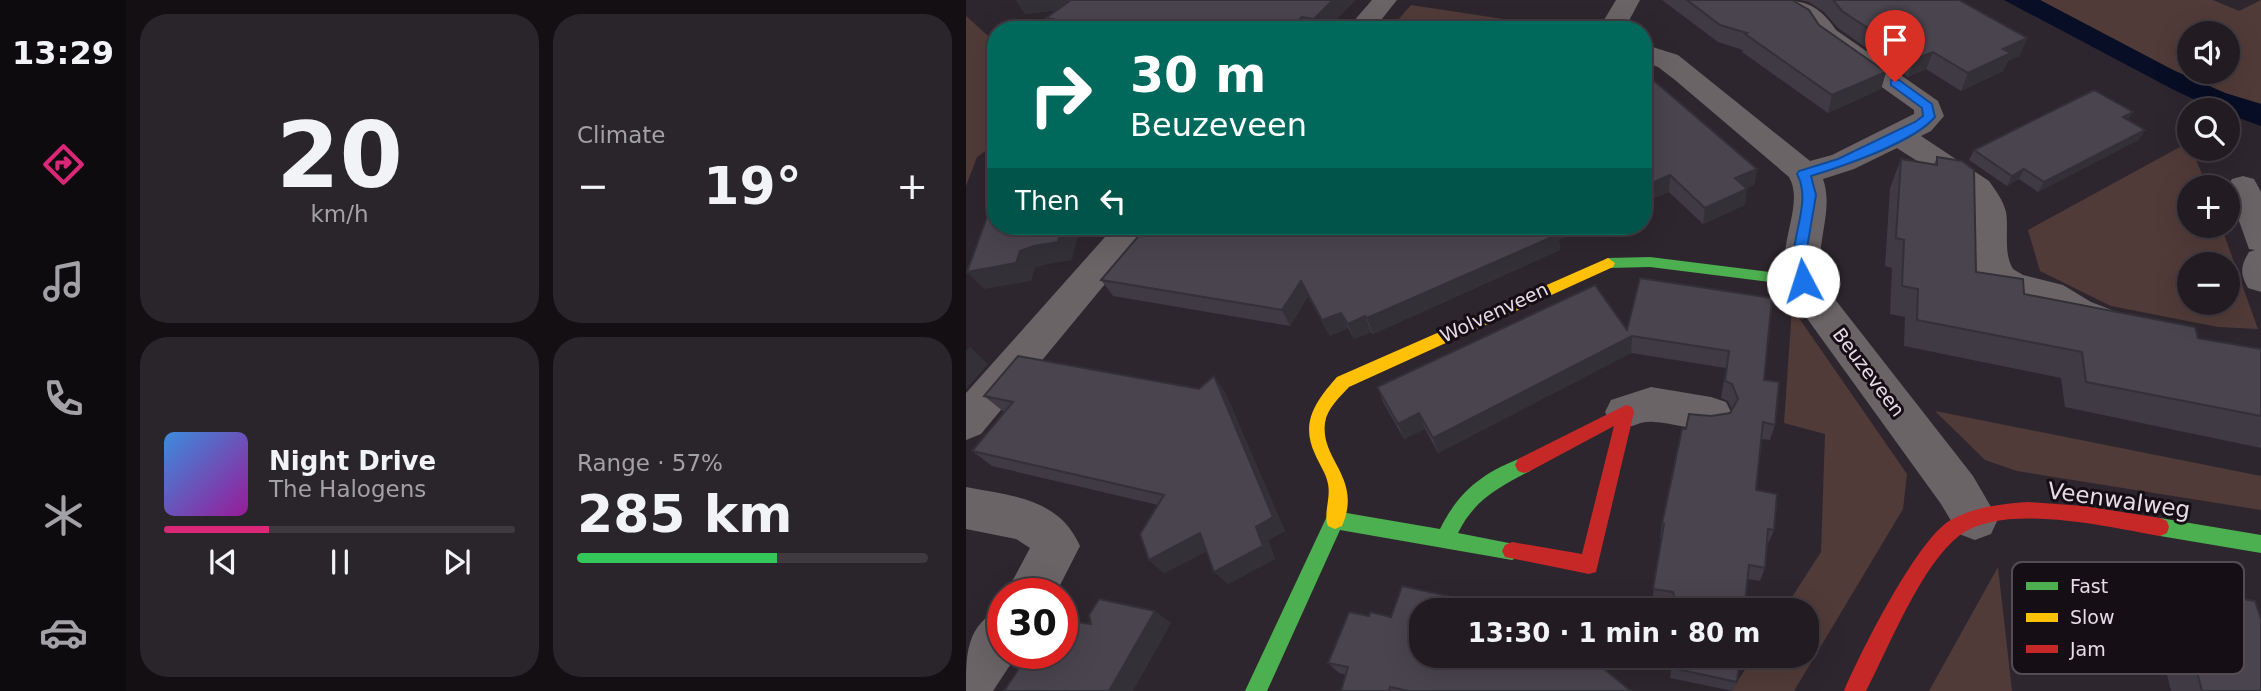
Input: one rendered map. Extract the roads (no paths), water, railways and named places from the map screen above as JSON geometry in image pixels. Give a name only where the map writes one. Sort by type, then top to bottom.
[{"type":"street","points":[[1367,21],[1385,0]]},
{"type":"street","points":[[1616,21],[1628,0]]},
{"type":"street","points":[[1783,0],[1817,21],[1826,35],[1928,107],[1929,117],[1899,135],[1843,162],[1803,174]]},
{"type":"street","points":[[1652,55],[1668,61],[1685,74],[1791,160],[1803,174],[1808,183],[1809,195],[1799,254],[1803,281]]},
{"type":"street","points":[[1899,135],[1978,189],[1986,198],[1990,208],[1992,264],[1998,276],[2015,288],[2049,294],[2079,312],[2115,326],[2141,331]]},
{"type":"street","points":[[2243,187],[2261,240]]},
{"type":"street","points":[[966,422],[1124,235]]},
{"type":"street","points":[[2261,261],[2258,270],[2261,279]]},
{"type":"street","name":"Wolvenveen","points":[[1256,691],[1335,520],[1341,500],[1338,483],[1318,438],[1315,418],[1322,400],[1343,382],[1606,263],[1650,262],[1803,281]]},
{"type":"street","name":"Beuzeveen","points":[[1803,281],[1957,490],[1975,519]]},
{"type":"street","points":[[1445,538],[1460,507],[1479,488],[1626,412],[1651,404],[1711,414]]},
{"type":"street","points":[[1335,520],[1589,565],[1626,412]]},
{"type":"street","points":[[966,508],[1037,523],[1050,533],[1057,546],[1039,578]]},
{"type":"street","name":"Veenwalweg","points":[[1855,691],[1931,552],[1955,528],[1975,519],[2007,512],[2053,510],[2261,544]]},
{"type":"street","points":[[966,685],[987,655]]},
{"type":"water","points":[[2004,0],[2040,0],[2177,72],[2177,84],[2205,84],[2261,104],[2261,126],[2240,118],[2240,98],[2191,98]]}]
